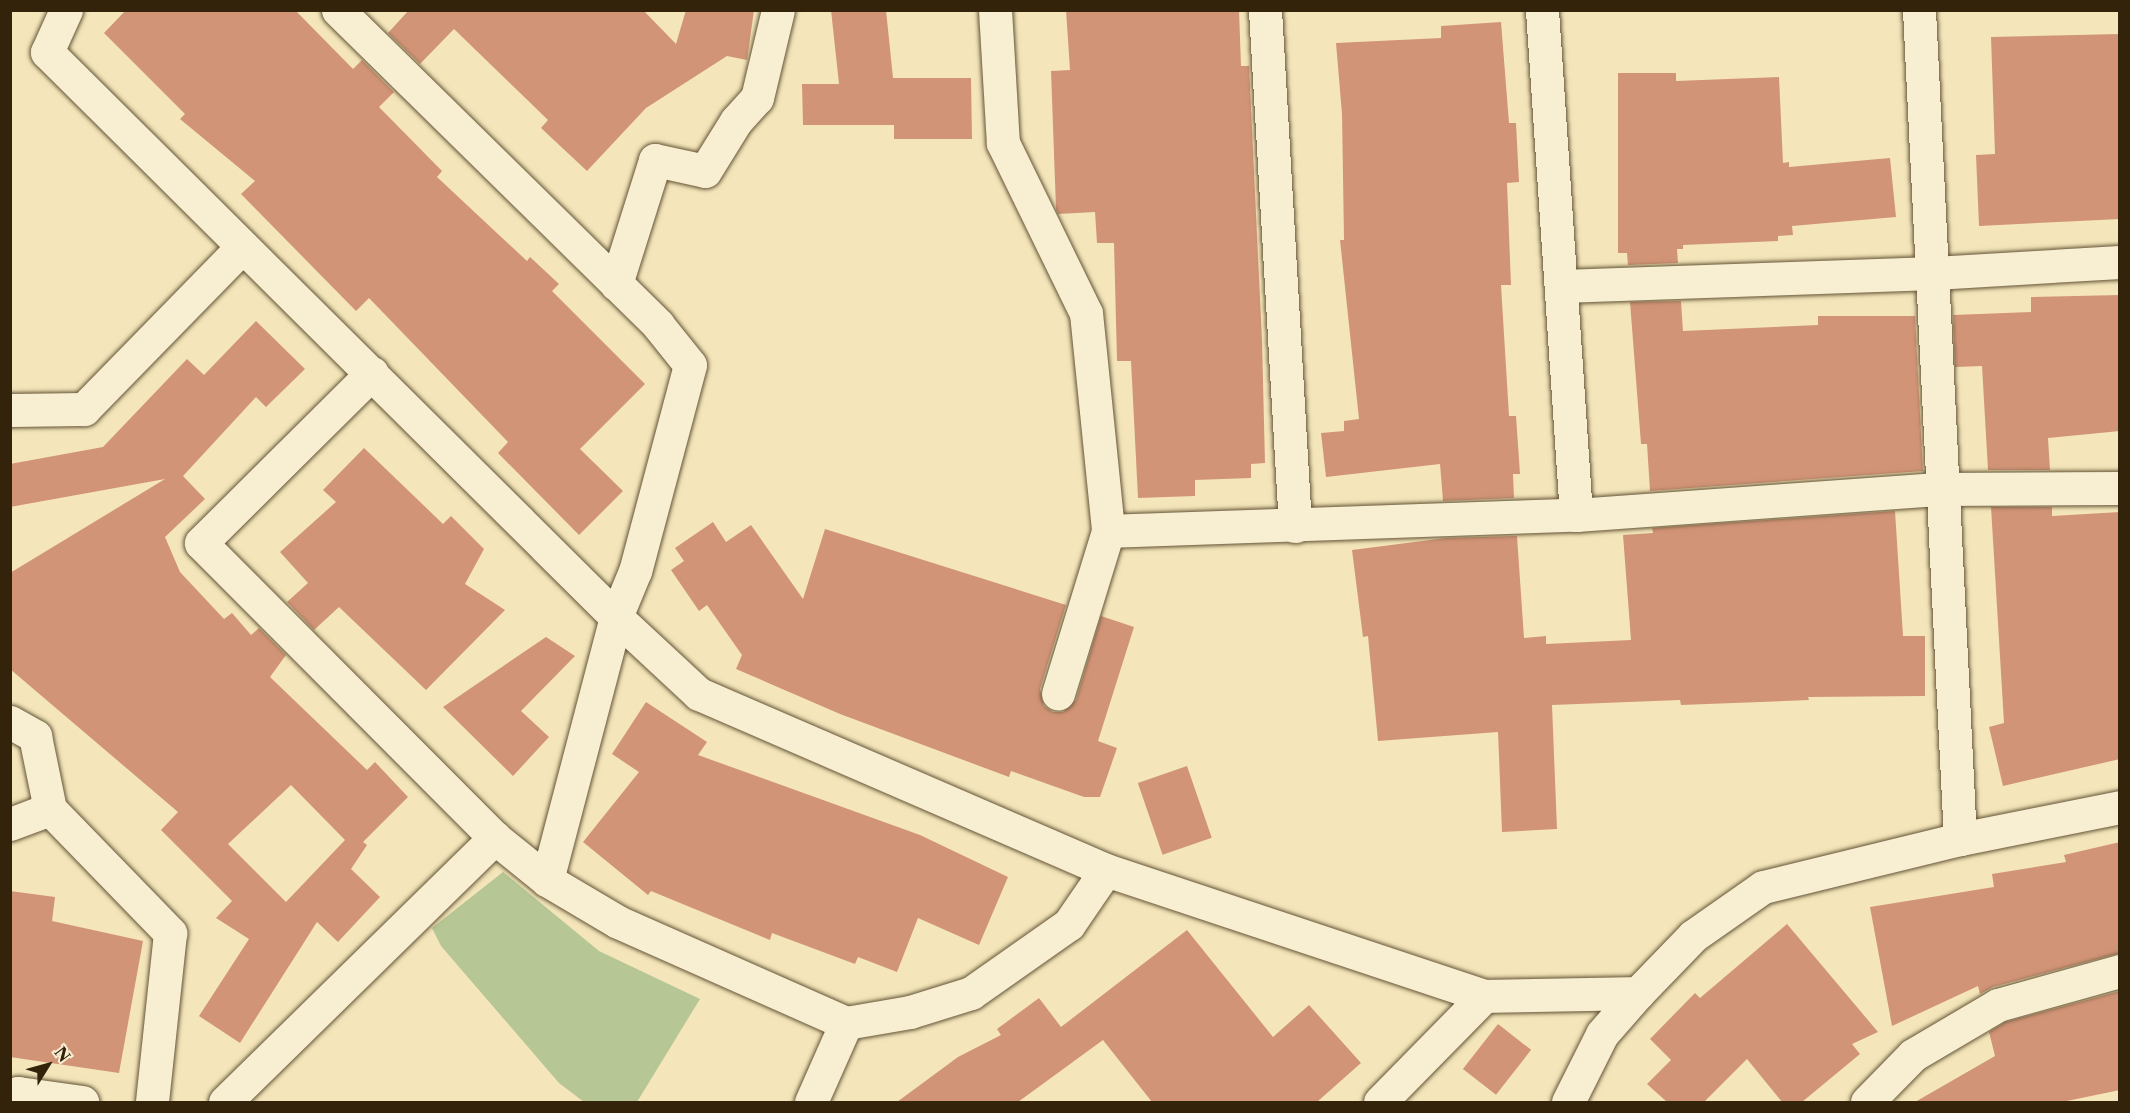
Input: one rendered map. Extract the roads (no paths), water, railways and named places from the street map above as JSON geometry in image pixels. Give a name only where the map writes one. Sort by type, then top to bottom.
[{"type":"street","points":[[66,10],[47,52],[241,248],[372,373],[615,617],[699,694],[1106,870],[1484,996],[1638,993]]},
{"type":"street","points":[[338,10],[658,325],[690,365],[635,571],[615,617],[547,880]]},
{"type":"street","points":[[616,284],[655,160],[705,171],[736,121],[757,98],[778,10]]},
{"type":"street","points":[[995,10],[1003,143],[1086,313],[1108,531],[1058,694]]},
{"type":"street","points":[[1265,10],[1295,526]]},
{"type":"street","points":[[1542,10],[1562,286],[1575,515]]},
{"type":"street","points":[[1919,10],[1934,273],[1941,489],[1960,838]]},
{"type":"street","points":[[10,410],[84,409],[241,248]]},
{"type":"street","points":[[1562,286],[1934,273],[2120,262]]},
{"type":"street","points":[[372,373],[201,543],[495,838],[547,880],[618,922],[846,1023],[910,1012],[971,993],[1069,924],[1106,870]]},
{"type":"street","points":[[1108,531],[1575,515],[1941,489],[2120,488]]},
{"type":"street","points":[[10,722],[35,736],[50,809],[170,933],[152,1102]]},
{"type":"street","points":[[1568,1102],[1602,1034],[1638,993],[1693,936],[1763,888],[1960,838],[2120,807]]},
{"type":"street","points":[[10,824],[50,809]]},
{"type":"street","points":[[225,1102],[495,838]]},
{"type":"street","points":[[1867,1102],[1913,1055],[1998,1005],[2120,971]]},
{"type":"street","points":[[1380,1102],[1484,996]]},
{"type":"street","points":[[811,1102],[846,1023]]},
{"type":"street","points":[[10,1097],[18,1093],[82,1102]]}]
